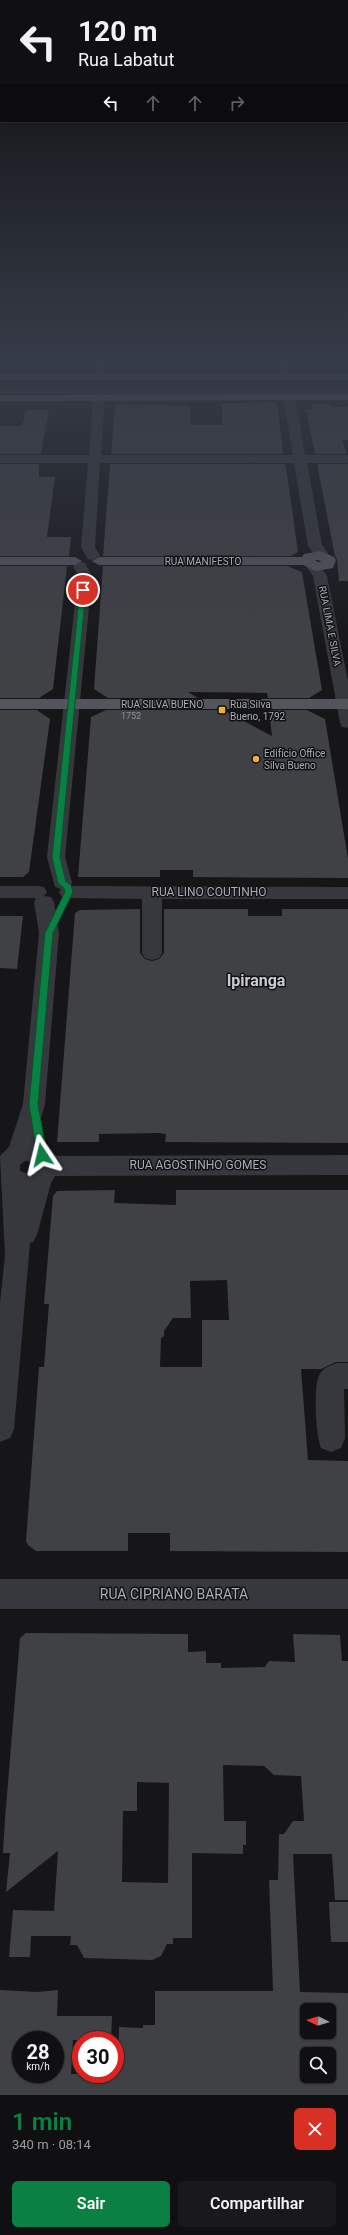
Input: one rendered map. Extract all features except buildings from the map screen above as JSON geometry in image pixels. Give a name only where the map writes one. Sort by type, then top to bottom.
[{"type":"main road","name":"RUA MANIFESTO","points":[[0,561],[320,561]]},
{"type":"main road","name":"RUA SILVA BUENO","points":[[0,704],[346,704]]},
{"type":"street","points":[[49,933],[41,893],[56,857],[86,562],[94,463]]},
{"type":"street","name":"RUA LIMA E SILVA","points":[[301,463],[320,561],[346,704],[348,723]]},
{"type":"street","points":[[0,1429],[18,1255],[43,1167],[34,1104],[49,933],[65,892],[56,857]]},
{"type":"street","points":[[0,892],[41,893]]},
{"type":"street","name":"RUA LINO COUTINHO","points":[[41,893],[54,903],[65,892],[348,892]]},
{"type":"street","points":[[152,892],[152,953]]},
{"type":"street","points":[[18,1255],[10,1167],[34,1104]]},
{"type":"street","points":[[10,1167],[31,1151],[43,1167]]},
{"type":"street","name":"RUA AGOSTINHO GOMES","points":[[43,1167],[348,1165]]},
{"type":"street","points":[[10,1167],[28,1183],[43,1167]]},
{"type":"street","points":[[331,1438],[330,1381],[337,1376],[348,1376]]},
{"type":"street","name":"RUA CIPRIANO BARATA","points":[[0,1594],[348,1594]]},
{"type":"place","name":"Rua Silva Bueno, 1792","points":[[222,710]]},
{"type":"place","name":"Edifício Office Silva Bueno","points":[[256,759]]},
{"type":"district","name":"Ipiranga","points":[[256,980]]},
{"type":"route","points":[[42,1155],[34,1104],[49,933],[69,892],[68,887],[62,883],[56,857],[83,590]]}]
